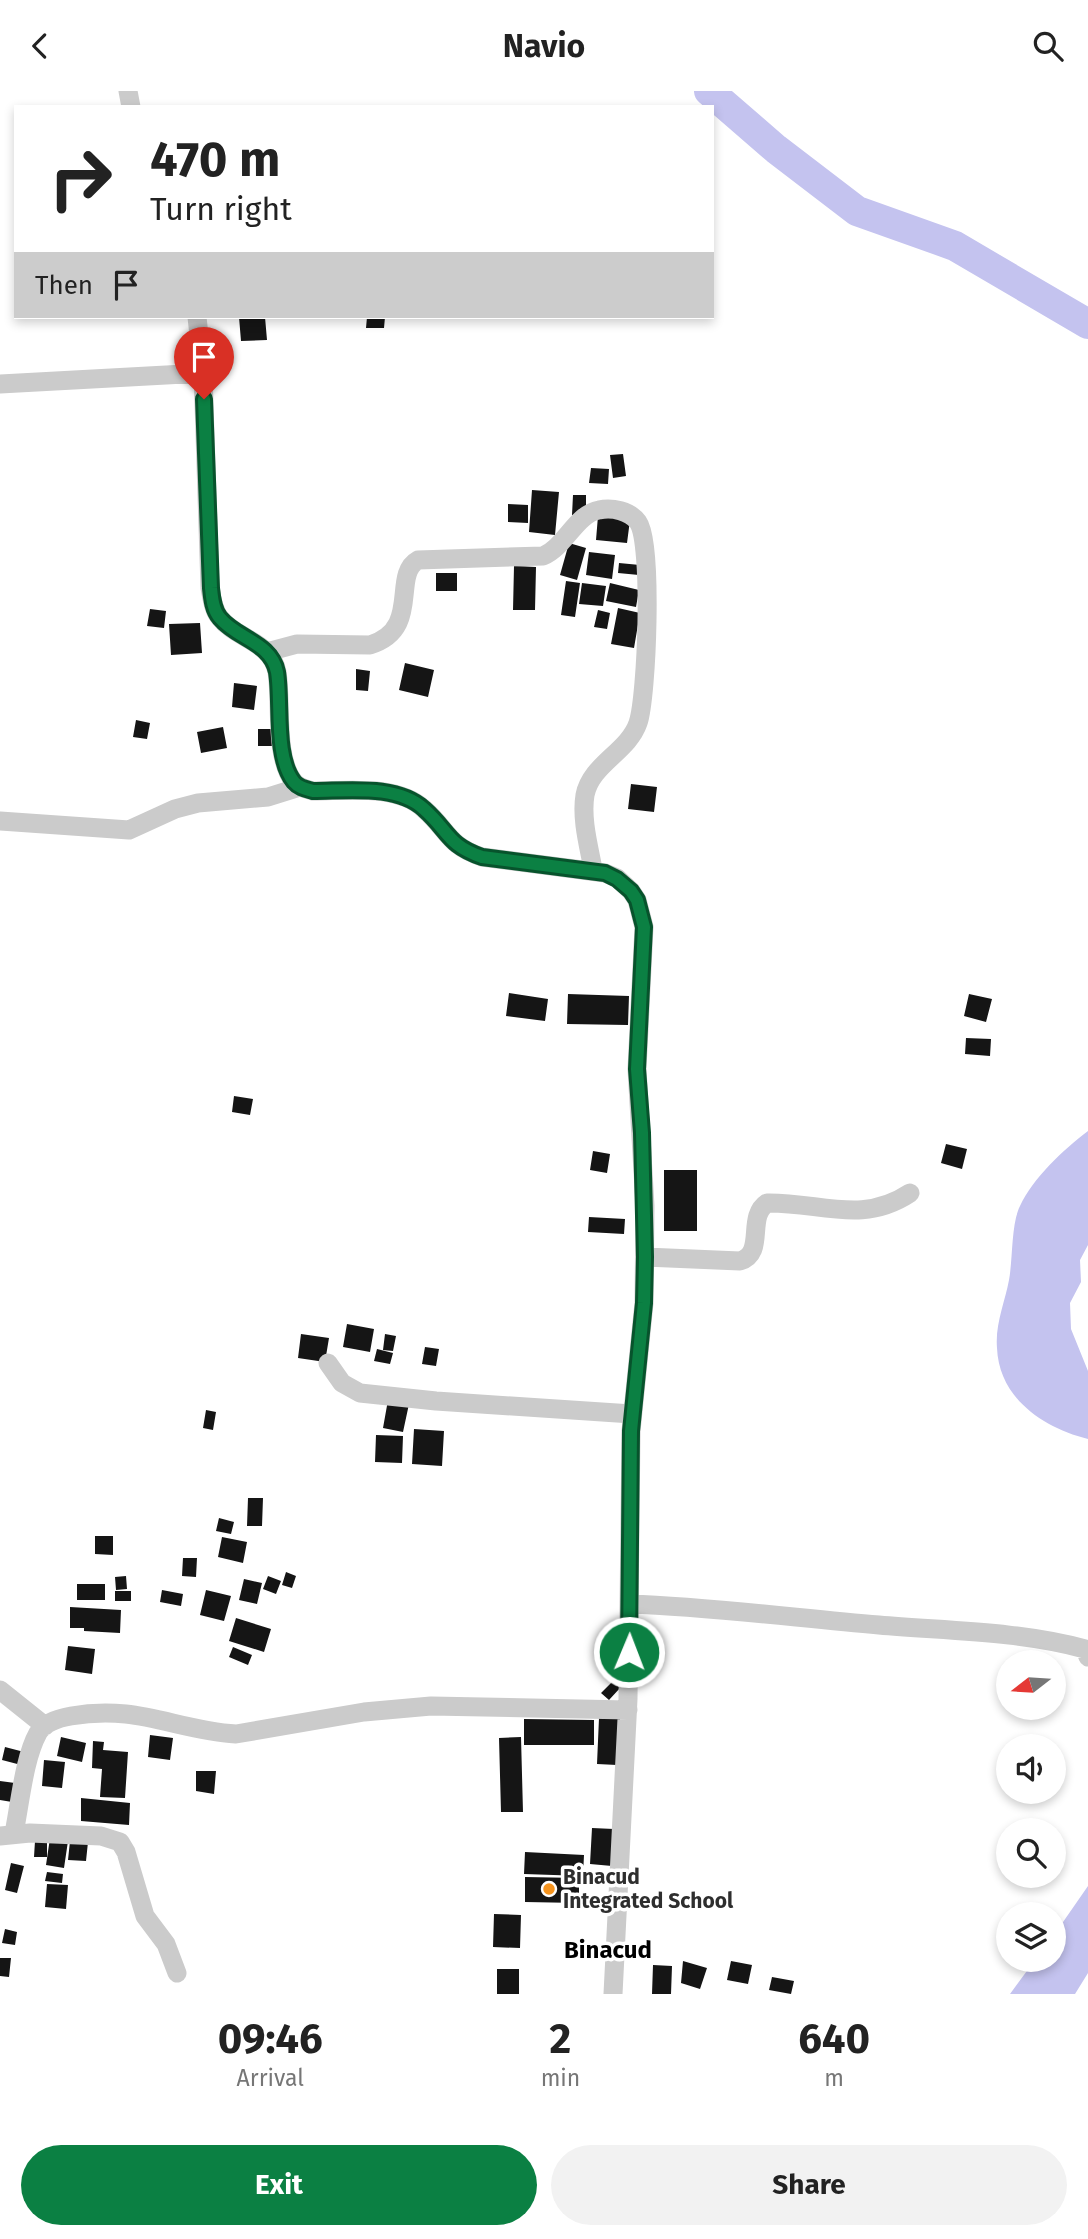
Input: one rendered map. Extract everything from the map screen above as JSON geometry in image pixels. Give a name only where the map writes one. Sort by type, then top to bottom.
[{"type":"street","points":[[197,319],[203,373],[211,588],[214,604],[223,622],[267,652],[277,671],[285,762],[294,782],[313,791],[397,795],[425,810],[444,834],[467,852],[482,857],[593,869],[617,879],[631,891],[637,900],[644,927],[637,1079],[642,1133],[644,1303],[632,1414],[628,1710],[613,1994]]},
{"type":"street","points":[[0,384],[203,373]]},
{"type":"street","points":[[267,652],[297,644],[370,645],[381,642],[396,628],[401,616],[408,573],[418,561],[543,556],[554,552],[585,517],[594,511],[614,509],[633,517],[642,531],[648,580],[641,707],[633,733],[591,779],[585,795],[587,837],[593,869]]},
{"type":"street","points":[[0,821],[129,830],[176,809],[198,803],[268,797],[300,787]]},
{"type":"street","points":[[645,1257],[740,1261],[748,1259],[753,1253],[757,1213],[767,1203],[872,1210],[897,1202],[910,1193]]},
{"type":"street","points":[[328,1363],[342,1383],[353,1392],[461,1403],[632,1414]]},
{"type":"street","points":[[630,1604],[689,1606],[994,1635],[1069,1645],[1085,1649],[1088,1657]]},
{"type":"street","points":[[0,1690],[45,1725]]},
{"type":"street","points":[[177,1973],[166,1944],[145,1916],[126,1852],[120,1842],[101,1836],[7,1835],[35,1741],[45,1725],[62,1718],[99,1711],[144,1715],[220,1733],[236,1734],[364,1712],[431,1706],[628,1710]]},
{"type":"water","points":[[1088,1131],[1088,1245],[1080,1260],[1081,1282],[1070,1303],[1071,1329],[1088,1371],[1088,1439],[1040,1419],[1015,1396],[1000,1366],[997,1339],[1009,1280],[1015,1222],[1020,1206],[1050,1165]]},
{"type":"water","points":[[1088,1886],[1088,1973],[1075,1994],[1010,1994],[1026,1972],[1066,1972],[1066,1918]]},
{"type":"building","points":[[239,319],[265,319],[267,340],[241,341]]},
{"type":"building","points":[[367,319],[385,319],[384,328],[366,328]]},
{"type":"building","points":[[623,454],[626,476],[613,478],[610,455]]},
{"type":"building","points":[[591,468],[609,469],[608,484],[589,483]]},
{"type":"building","points":[[532,490],[559,492],[555,535],[529,532]]},
{"type":"building","points":[[573,495],[586,495],[586,514],[572,515]]},
{"type":"building","points":[[508,504],[528,505],[528,523],[508,522]]},
{"type":"building","points":[[598,516],[630,520],[627,543],[596,540]]},
{"type":"building","points":[[569,543],[586,548],[577,580],[560,575]]},
{"type":"building","points":[[589,552],[615,555],[612,579],[586,575]]},
{"type":"building","points":[[619,563],[640,565],[639,575],[618,573]]},
{"type":"building","points":[[514,566],[536,567],[535,610],[513,610]]},
{"type":"building","points":[[436,573],[457,573],[457,591],[436,591]]},
{"type":"building","points":[[566,581],[580,583],[575,617],[561,615]]},
{"type":"building","points":[[582,583],[606,586],[603,606],[579,604]]},
{"type":"building","points":[[610,583],[639,590],[636,607],[606,601]]},
{"type":"building","points":[[618,608],[640,613],[634,648],[611,644]]},
{"type":"building","points":[[150,609],[166,611],[164,628],[147,626]]},
{"type":"building","points":[[598,610],[610,613],[607,629],[594,627]]},
{"type":"building","points":[[200,623],[202,653],[171,655],[169,624]]},
{"type":"building","points":[[405,663],[434,670],[428,697],[399,690]]},
{"type":"building","points":[[356,669],[370,671],[368,691],[356,690]]},
{"type":"building","points":[[234,683],[257,686],[254,710],[232,707]]},
{"type":"building","points":[[136,720],[150,723],[147,739],[133,737]]},
{"type":"building","points":[[223,727],[227,748],[201,753],[197,732]]},
{"type":"building","points":[[258,729],[277,729],[278,746],[258,746]]},
{"type":"building","points":[[631,784],[657,787],[654,812],[628,809]]},
{"type":"building","points":[[509,993],[548,999],[545,1021],[506,1016]]},
{"type":"building","points":[[568,994],[629,996],[628,1025],[567,1024]]},
{"type":"building","points":[[969,994],[992,999],[986,1022],[964,1016]]},
{"type":"building","points":[[966,1038],[991,1039],[990,1056],[965,1054]]},
{"type":"building","points":[[234,1096],[253,1099],[250,1115],[232,1112]]},
{"type":"building","points":[[946,1144],[967,1149],[962,1169],[941,1163]]},
{"type":"building","points":[[593,1151],[610,1154],[607,1173],[590,1170]]},
{"type":"building","points":[[664,1170],[697,1170],[697,1231],[664,1231]]},
{"type":"building","points":[[589,1217],[625,1219],[624,1234],[588,1232]]},
{"type":"building","points":[[347,1324],[374,1329],[370,1352],[343,1347]]},
{"type":"building","points":[[301,1334],[329,1338],[325,1362],[298,1358]]},
{"type":"building","points":[[385,1334],[396,1336],[393,1351],[383,1350]]},
{"type":"building","points":[[425,1347],[439,1349],[436,1366],[422,1364]]},
{"type":"building","points":[[377,1349],[393,1353],[390,1364],[374,1361]]},
{"type":"building","points":[[388,1400],[409,1404],[403,1432],[383,1428]]},
{"type":"building","points":[[206,1410],[216,1412],[213,1430],[203,1428]]},
{"type":"building","points":[[414,1429],[444,1431],[442,1466],[412,1464]]},
{"type":"building","points":[[376,1435],[403,1436],[402,1463],[375,1462]]},
{"type":"building","points":[[248,1498],[263,1498],[262,1526],[247,1526]]},
{"type":"building","points":[[219,1518],[234,1522],[231,1534],[216,1531]]},
{"type":"building","points":[[95,1536],[113,1536],[113,1555],[95,1554]]},
{"type":"building","points":[[222,1537],[247,1542],[243,1563],[218,1557]]},
{"type":"building","points":[[183,1558],[197,1558],[196,1577],[182,1576]]},
{"type":"building","points":[[286,1572],[296,1576],[292,1588],[282,1585]]},
{"type":"building","points":[[126,1576],[127,1589],[116,1590],[115,1577]]},
{"type":"building","points":[[268,1576],[281,1581],[276,1594],[263,1589]]},
{"type":"building","points":[[244,1579],[262,1583],[257,1604],[239,1600]]},
{"type":"building","points":[[77,1584],[105,1584],[105,1600],[77,1600]]},
{"type":"building","points":[[162,1590],[183,1594],[181,1606],[160,1602]]},
{"type":"building","points":[[206,1590],[231,1596],[224,1621],[200,1615]]},
{"type":"building","points":[[115,1591],[131,1591],[131,1601],[115,1601]]},
{"type":"building","points":[[70,1607],[121,1610],[120,1633],[70,1628]]},
{"type":"building","points":[[236,1618],[271,1629],[264,1652],[229,1641]]},
{"type":"building","points":[[68,1646],[95,1649],[92,1674],[65,1670]]},
{"type":"building","points":[[233,1647],[252,1655],[248,1665],[229,1657]]},
{"type":"building","points":[[613,1681],[620,1688],[609,1700],[601,1693]]},
{"type":"building","points":[[599,1718],[620,1719],[617,1765],[597,1764]]},
{"type":"building","points":[[524,1719],[594,1720],[594,1745],[524,1745]]},
{"type":"building","points":[[150,1735],[173,1738],[170,1760],[148,1757]]},
{"type":"building","points":[[61,1737],[86,1743],[82,1762],[57,1756]]},
{"type":"building","points":[[521,1737],[523,1812],[501,1812],[499,1738]]},
{"type":"building","points":[[93,1741],[104,1742],[103,1750],[128,1752],[125,1798],[100,1797],[102,1769],[92,1768]]},
{"type":"building","points":[[5,1747],[28,1753],[25,1766],[2,1760]]},
{"type":"building","points":[[44,1760],[65,1762],[62,1788],[42,1786]]},
{"type":"building","points":[[196,1771],[216,1771],[214,1794],[196,1791]]},
{"type":"building","points":[[0,1781],[15,1783],[12,1802],[0,1800]]},
{"type":"building","points":[[81,1798],[130,1803],[129,1825],[81,1821]]},
{"type":"building","points":[[592,1828],[614,1829],[612,1866],[590,1864]]},
{"type":"building","points":[[50,1838],[68,1841],[64,1868],[46,1865]]},
{"type":"building","points":[[35,1841],[47,1841],[47,1857],[34,1857]]},
{"type":"building","points":[[70,1841],[88,1842],[86,1861],[68,1860]]},
{"type":"building","points":[[525,1852],[584,1855],[583,1876],[524,1874]]},
{"type":"building","points":[[11,1863],[24,1866],[17,1893],[5,1890]]},
{"type":"building","points":[[47,1872],[63,1874],[62,1883],[45,1881]]},
{"type":"building","points":[[525,1877],[579,1878],[579,1903],[525,1902]]},
{"type":"building","points":[[47,1884],[68,1885],[66,1909],[45,1907]]},
{"type":"building","points":[[494,1914],[521,1915],[520,1948],[493,1947]]},
{"type":"building","points":[[5,1929],[17,1932],[15,1945],[2,1943]]},
{"type":"building","points":[[0,1958],[11,1958],[9,1977],[0,1976]]},
{"type":"building","points":[[683,1961],[707,1968],[700,1989],[681,1983]]},
{"type":"building","points":[[731,1961],[752,1965],[748,1984],[727,1980]]},
{"type":"building","points":[[653,1965],[672,1966],[671,1994],[652,1994]]},
{"type":"building","points":[[497,1969],[519,1969],[519,1994],[497,1994]]},
{"type":"building","points":[[772,1977],[794,1981],[791,1994],[769,1990]]},
{"type":"waterway","points":[[709,91],[776,149],[857,211],[955,246],[1088,324]]},
{"type":"place","name":"Binacud Integrated School","points":[[549,1889]]},
{"type":"district","name":"Binacud","points":[[608,1950]]},
{"type":"route","points":[[204,399],[211,588],[214,604],[223,622],[259,645],[274,661],[285,762],[294,782],[313,791],[363,791],[397,795],[425,810],[444,834],[467,852],[482,857],[593,869],[617,879],[637,900],[644,927],[637,1088],[642,1133],[645,1257],[644,1303],[631,1431],[629,1652]]}]
